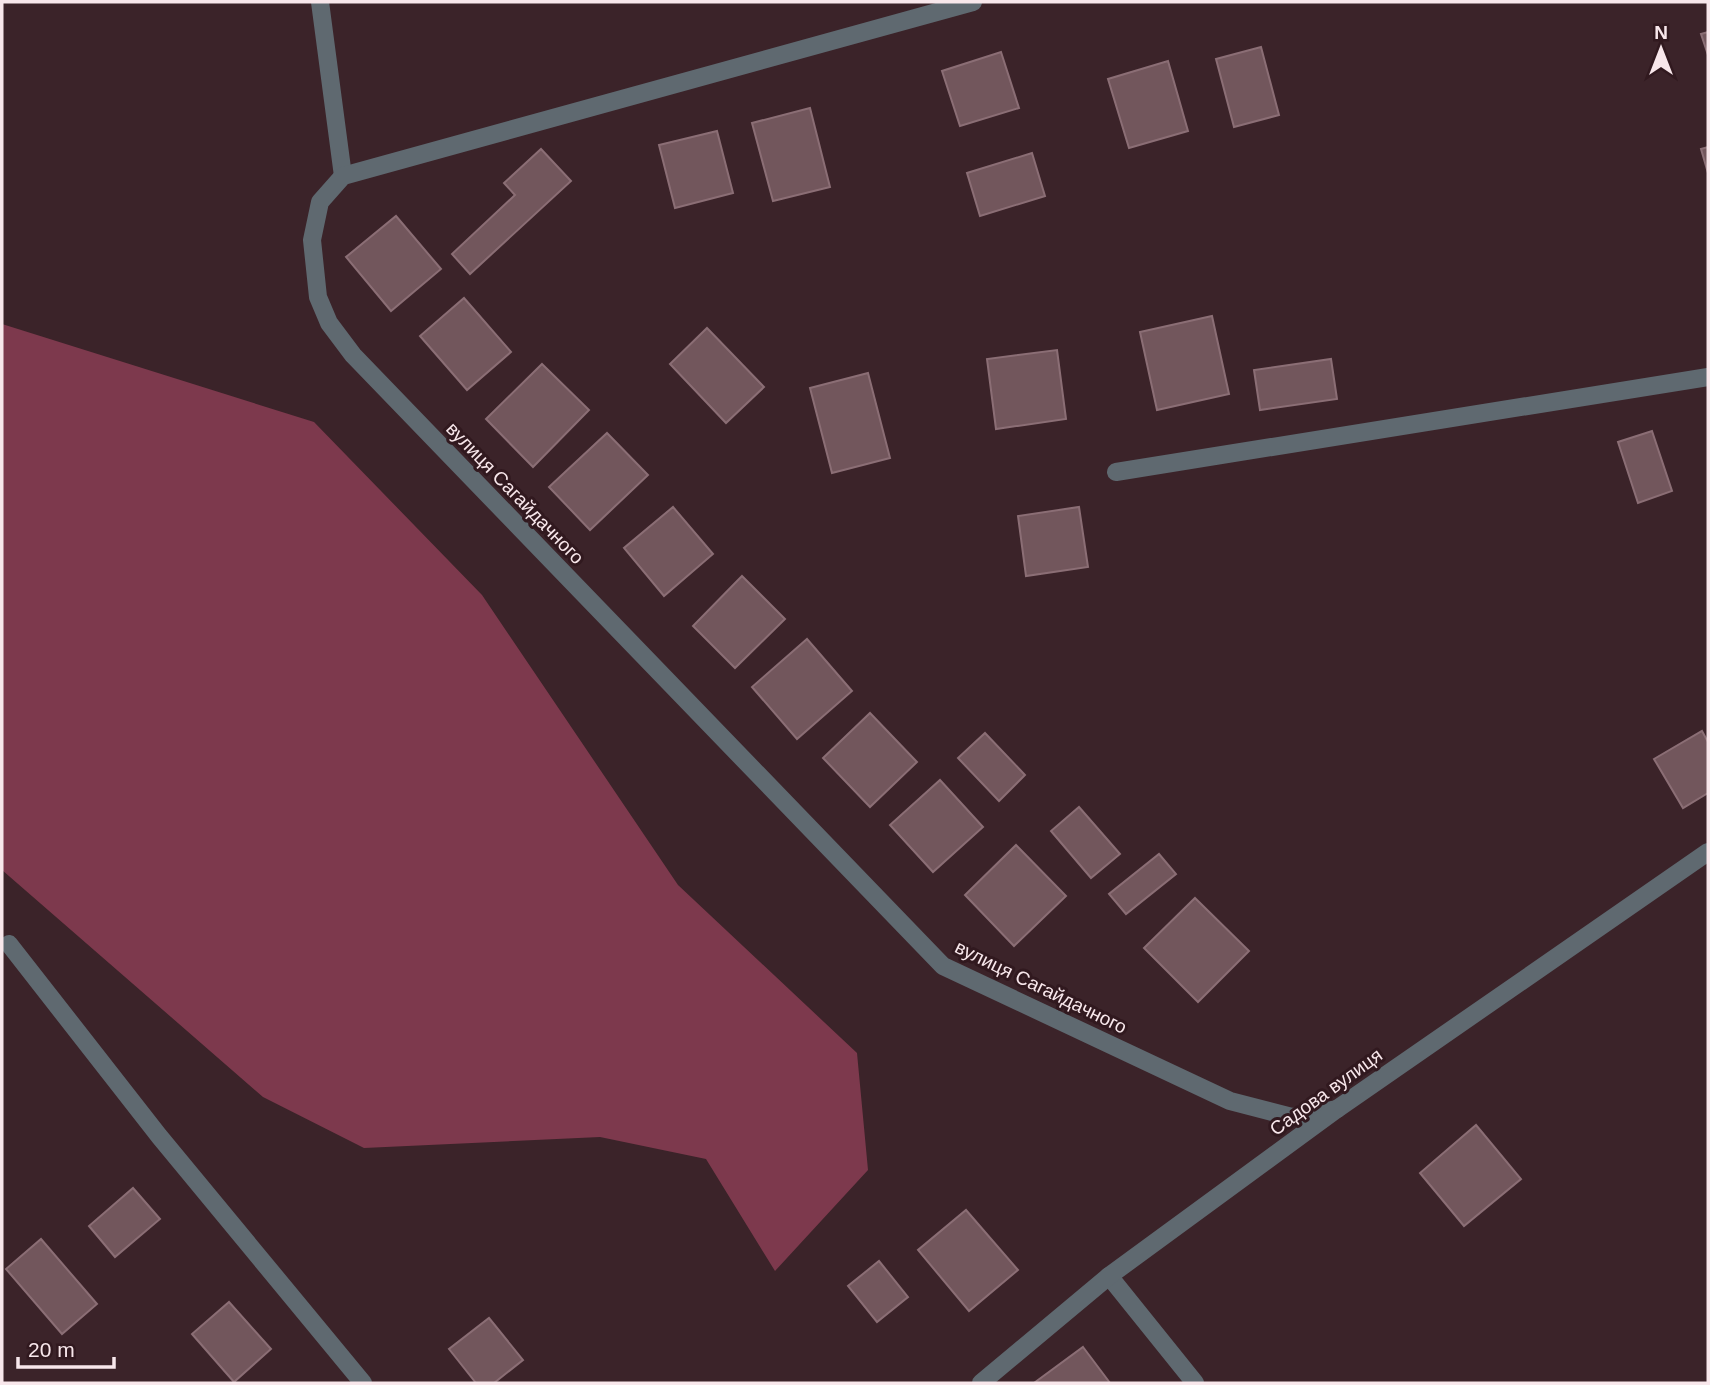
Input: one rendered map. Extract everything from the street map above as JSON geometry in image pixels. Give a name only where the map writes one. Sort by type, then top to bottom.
[{"type":"street","points":[[320,2],[343,176],[973,2]]},
{"type":"street","name":"вулиця Сагайдачного","points":[[343,176],[320,202],[312,240],[318,297],[328,323],[353,355],[943,966],[1230,1101],[1292,1117],[1338,1109]]},
{"type":"street","points":[[1116,472],[1708,377]]},
{"type":"street","name":"Садова вулиця","points":[[981,1383],[1110,1276],[1338,1109],[1708,852]]},
{"type":"street","points":[[9,944],[159,1136],[363,1383]]},
{"type":"street","points":[[1110,1276],[1195,1383]]},
{"type":"shaded area","points":[[2,324],[314,422],[482,595],[678,885],[857,1053],[868,1170],[775,1271],[706,1159],[600,1137],[364,1148],[263,1097],[2,870]]},
{"type":"building","points":[[1708,32],[1708,55],[1701,34]]},
{"type":"building","points":[[1261,47],[1279,115],[1234,127],[1216,59]]},
{"type":"building","points":[[1001,52],[1019,108],[960,126],[942,71]]},
{"type":"building","points":[[1168,61],[1188,131],[1129,148],[1108,79]]},
{"type":"building","points":[[810,108],[830,187],[773,201],[752,123]]},
{"type":"building","points":[[717,131],[733,193],[675,208],[659,145]]},
{"type":"building","points":[[1708,147],[1708,173],[1701,149]]},
{"type":"building","points":[[541,149],[571,181],[470,274],[452,254],[515,195],[504,183]]},
{"type":"building","points":[[1032,153],[1045,196],[980,216],[967,173]]},
{"type":"building","points":[[396,216],[441,269],[391,311],[346,257]]},
{"type":"building","points":[[464,298],[511,352],[467,390],[420,336]]},
{"type":"building","points":[[1212,316],[1229,394],[1157,410],[1140,332]]},
{"type":"building","points":[[707,328],[764,387],[726,423],[670,364]]},
{"type":"building","points":[[1057,350],[1066,419],[996,429],[987,359]]},
{"type":"building","points":[[1331,359],[1337,399],[1260,410],[1254,370]]},
{"type":"building","points":[[542,364],[589,410],[533,467],[486,419]]},
{"type":"building","points":[[868,373],[890,458],[832,473],[810,388]]},
{"type":"building","points":[[1652,431],[1672,491],[1638,503],[1618,442]]},
{"type":"building","points":[[607,433],[648,475],[590,530],[549,487]]},
{"type":"building","points":[[673,507],[713,554],[664,596],[624,548]]},
{"type":"building","points":[[1079,507],[1088,567],[1026,576],[1018,516]]},
{"type":"building","points":[[742,576],[785,619],[735,668],[693,626]]},
{"type":"building","points":[[807,639],[852,691],[797,739],[752,687]]},
{"type":"building","points":[[870,713],[917,762],[870,807],[823,758]]},
{"type":"building","points":[[1702,731],[1708,742],[1708,793],[1683,808],[1654,759]]},
{"type":"building","points":[[985,733],[1025,775],[999,801],[958,758]]},
{"type":"building","points":[[940,780],[983,827],[933,872],[890,825]]},
{"type":"building","points":[[1079,807],[1120,854],[1091,878],[1051,831]]},
{"type":"building","points":[[1016,845],[1066,896],[1014,946],[965,895]]},
{"type":"building","points":[[1159,854],[1176,874],[1126,914],[1109,894]]},
{"type":"building","points":[[1195,898],[1249,951],[1198,1002],[1144,948]]},
{"type":"building","points":[[1476,1125],[1521,1179],[1464,1226],[1420,1173]]},
{"type":"building","points":[[133,1188],[160,1219],[115,1257],[89,1226]]},
{"type":"building","points":[[966,1210],[1018,1270],[969,1311],[918,1250]]},
{"type":"building","points":[[41,1239],[97,1304],[62,1334],[6,1269]]},
{"type":"building","points":[[879,1261],[908,1297],[877,1322],[848,1286]]},
{"type":"building","points":[[229,1302],[271,1349],[234,1382],[192,1334]]},
{"type":"building","points":[[489,1318],[523,1360],[494,1383],[476,1383],[449,1349]]},
{"type":"building","points":[[1083,1347],[1110,1383],[1034,1383]]}]
